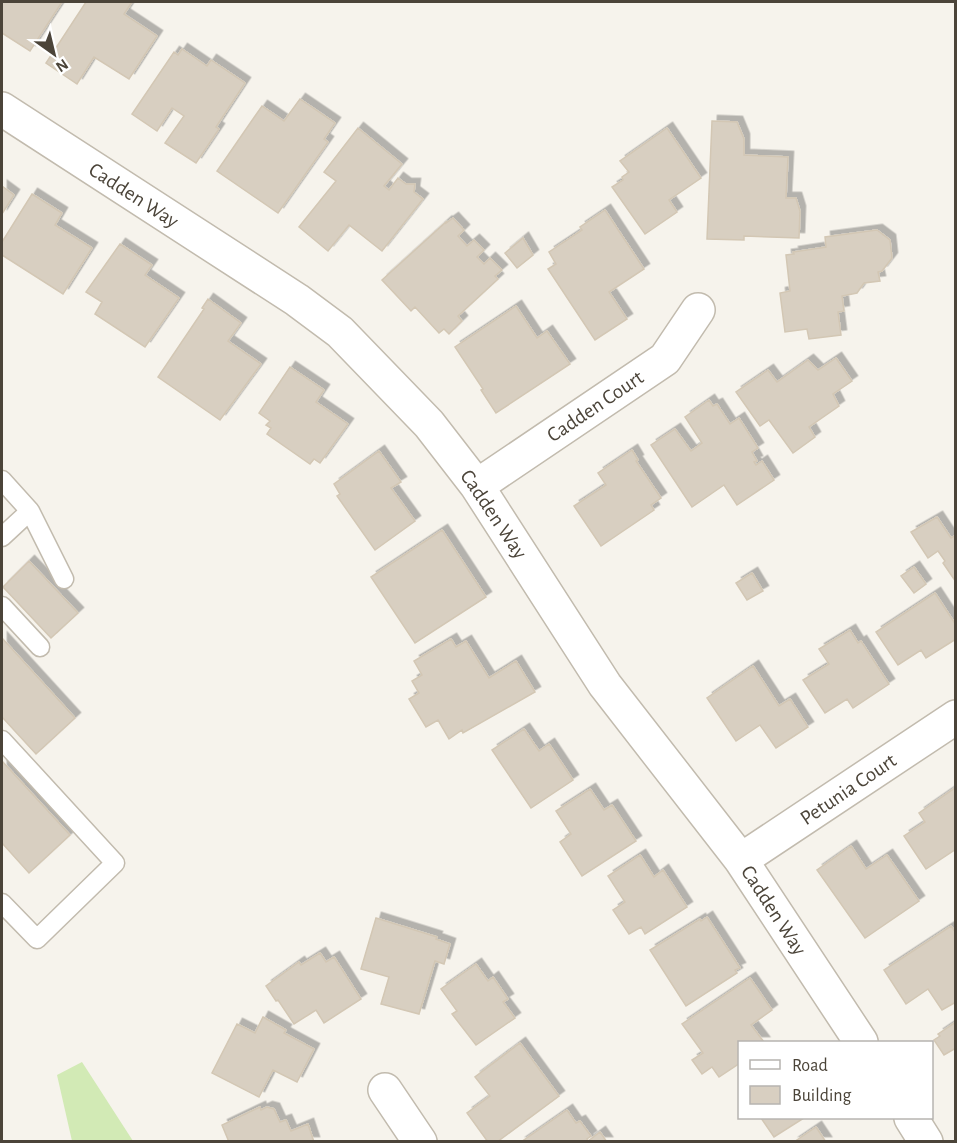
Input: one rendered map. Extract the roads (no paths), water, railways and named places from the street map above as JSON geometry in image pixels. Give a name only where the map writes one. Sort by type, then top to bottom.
[{"type":"street","name":"Cadden Way","points":[[2,109],[297,300],[340,332],[429,424],[477,486],[605,685],[741,860],[860,1041]]},
{"type":"street","name":"Cadden Court","points":[[477,486],[665,359],[698,310]]},
{"type":"street","name":"Petunia Court","points":[[741,860],[956,717]]},
{"type":"street","points":[[385,1090],[420,1142]]},
{"type":"street","points":[[912,1119],[926,1142]]},
{"type":"lane","points":[[2,480],[30,511],[64,579]]},
{"type":"lane","points":[[2,537],[30,511]]},
{"type":"lane","points":[[2,606],[40,647]]},
{"type":"lane","points":[[2,740],[116,863],[37,939],[2,903]]}]
